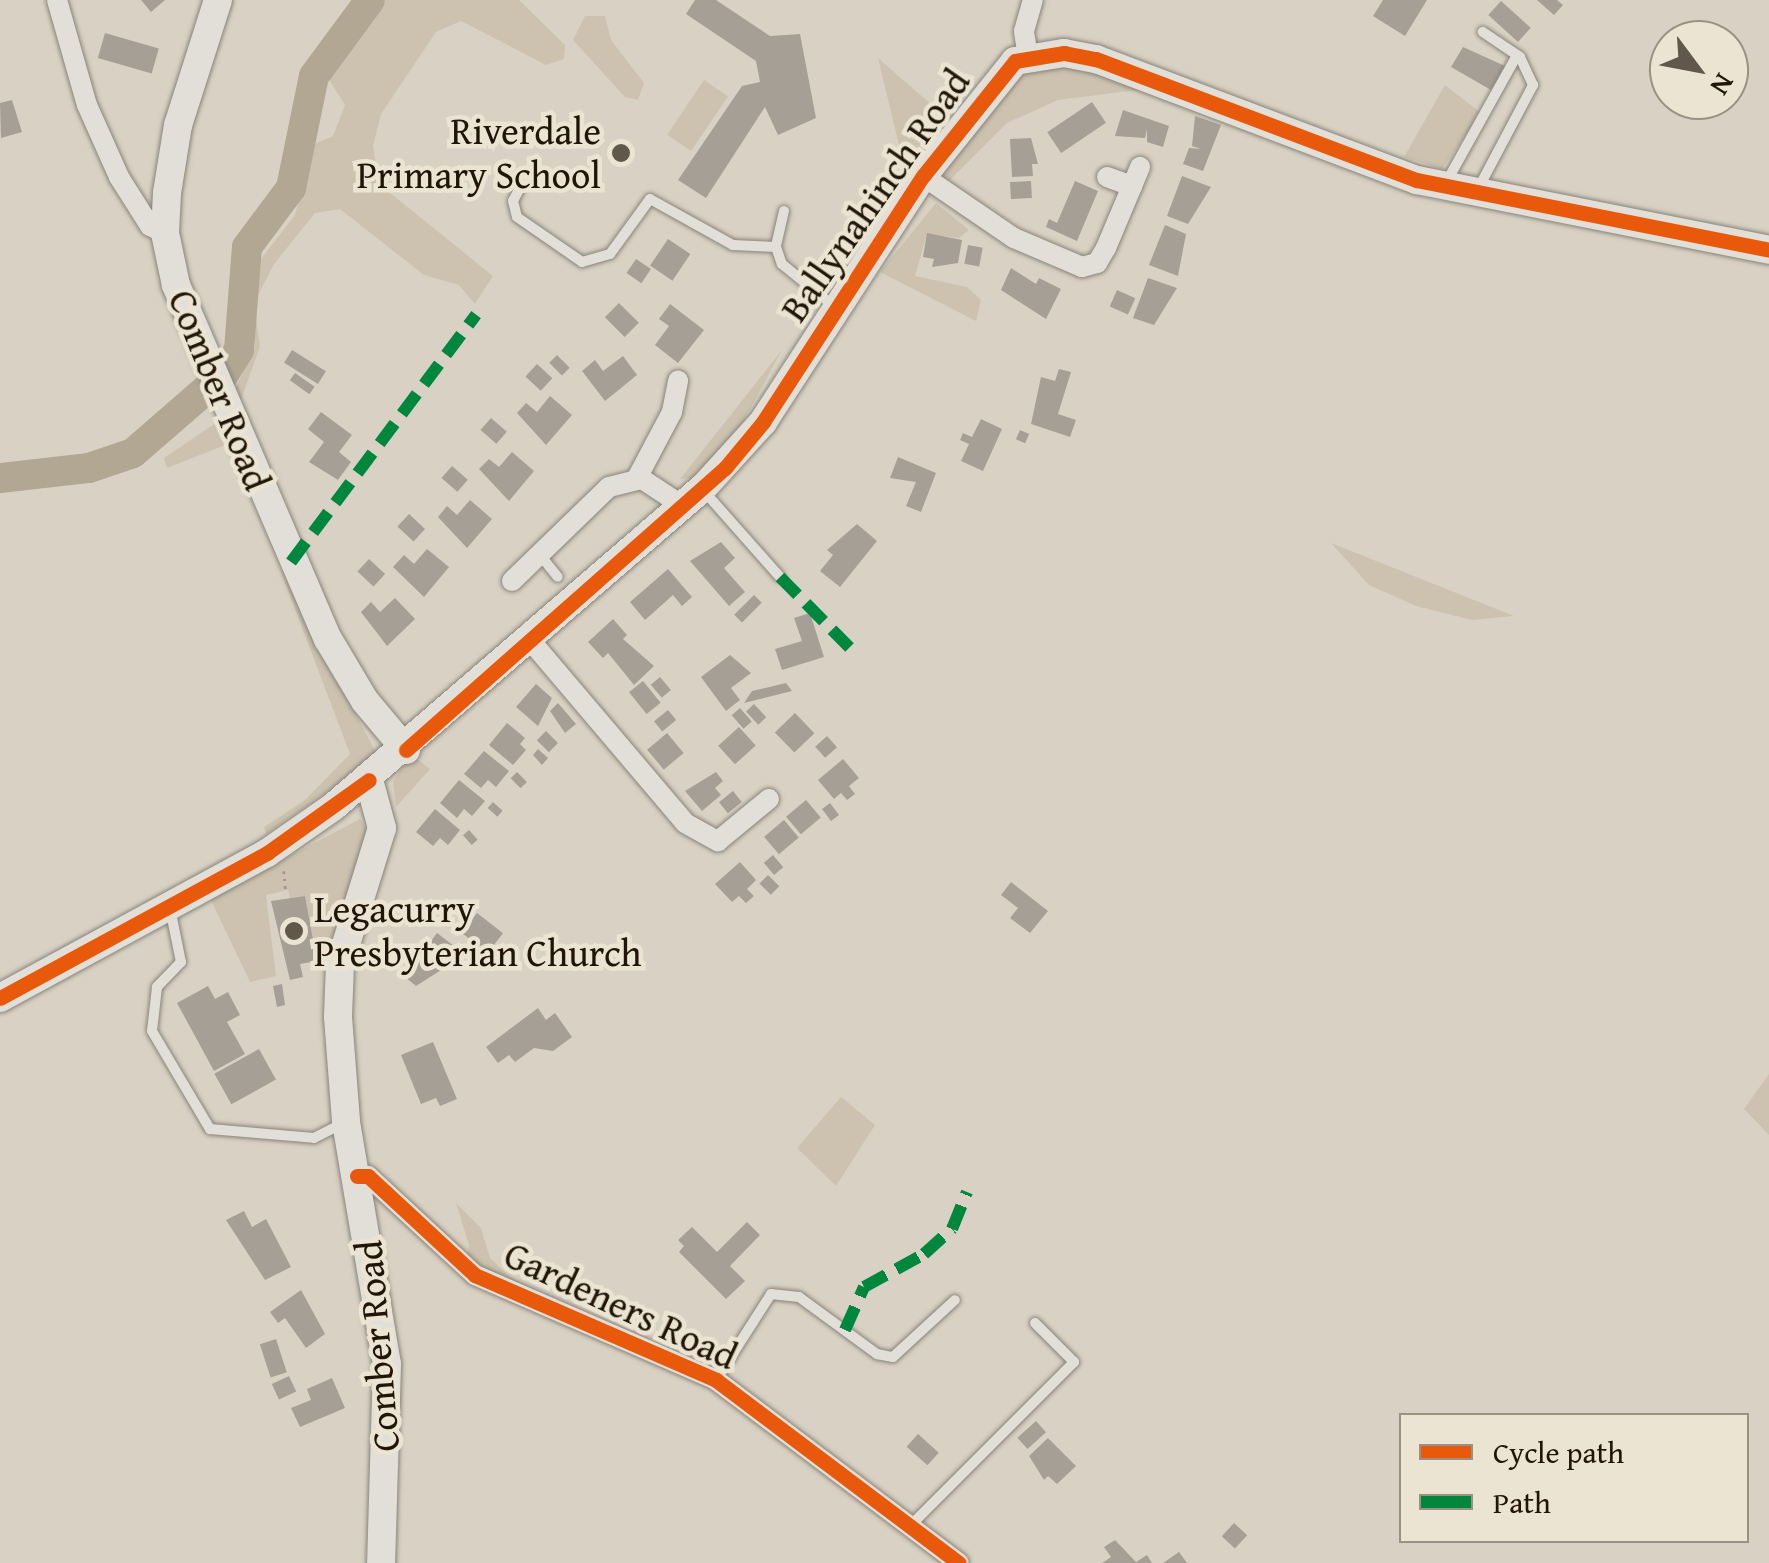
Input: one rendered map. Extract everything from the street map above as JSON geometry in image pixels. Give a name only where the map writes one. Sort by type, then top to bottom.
[{"type":"street","points":[[56,0],[88,105],[120,176],[150,226],[165,233]]},
{"type":"street","name":"Comber Road","points":[[218,0],[178,125],[165,233],[204,362],[328,639],[365,701],[406,750]]},
{"type":"street","points":[[1033,0],[1024,31],[1028,56],[1096,58],[1444,186],[1769,250]]},
{"type":"street","name":"Ballynahinch Road","points":[[0,998],[267,853],[369,780],[693,498],[763,422],[923,176],[1002,71],[1028,56]]},
{"type":"street","points":[[923,176],[1014,238],[1082,267],[1097,263],[1136,176],[1107,177]]},
{"type":"street","points":[[636,480],[672,412],[678,381]]},
{"type":"street","points":[[512,581],[594,495],[636,480],[693,498]]},
{"type":"street","points":[[530,640],[685,823],[718,842],[770,799]]},
{"type":"street","name":"Comber Road","points":[[369,780],[382,828],[340,964],[346,1122],[387,1364],[381,1563]]},
{"type":"street","name":"Gardeners Road","points":[[357,1176],[368,1176],[476,1275],[716,1380],[959,1563]]},
{"type":"lane","points":[[1476,194],[1533,85],[1517,54],[1483,32]]},
{"type":"lane","points":[[1444,186],[1517,54]]},
{"type":"lane","points":[[522,182],[513,201],[517,218],[582,262],[610,254],[650,199],[733,245],[776,246]]},
{"type":"lane","points":[[784,211],[776,246],[794,280],[836,308]]},
{"type":"lane","points":[[693,498],[780,577]]},
{"type":"lane","points":[[540,555],[558,577]]},
{"type":"lane","points":[[170,907],[182,962],[158,987],[152,1031],[210,1129],[314,1138],[346,1122]]},
{"type":"lane","points":[[716,1380],[772,1294],[799,1297],[877,1354],[893,1356],[955,1300]]},
{"type":"lane","points":[[910,1526],[1074,1362],[1035,1322]]},
{"type":"shaded area","points":[[385,0],[519,0],[565,45],[564,59],[546,65],[461,21],[436,32],[381,114],[373,146],[379,184],[493,276],[475,304],[459,285],[424,275],[340,209],[315,213],[274,264],[255,301],[254,268],[295,215],[314,144],[333,136],[345,105],[325,73]]},
{"type":"shaded area","points":[[585,16],[605,16],[611,40],[644,83],[638,100],[625,97],[573,40]]},
{"type":"shaded area","points":[[878,58],[948,119],[906,174]]},
{"type":"shaded area","points":[[1070,66],[1144,89],[1058,100],[1007,123],[950,180],[944,179],[944,167],[1006,81],[1033,68]]},
{"type":"shaded area","points":[[704,80],[728,96],[691,151],[667,135]]},
{"type":"shaded area","points":[[1445,85],[1481,113],[1442,169],[1404,157]]},
{"type":"shaded area","points":[[936,203],[969,230],[959,238],[927,234],[915,276],[967,287],[981,300],[976,321],[880,272]]},
{"type":"shaded area","points":[[255,310],[260,347],[236,413],[230,398],[255,348]]},
{"type":"shaded area","points":[[782,350],[736,435],[695,478],[680,479]]},
{"type":"shaded area","points":[[220,420],[233,442],[167,468],[164,458]]},
{"type":"shaded area","points":[[1331,543],[1514,616],[1472,620],[1416,606],[1369,585]]},
{"type":"shaded area","points":[[279,567],[375,751],[369,763],[266,834],[264,827],[305,800],[350,754]]},
{"type":"shaded area","points":[[417,759],[430,769],[396,807],[393,782],[407,760]]},
{"type":"shaded area","points":[[360,819],[368,832],[328,951],[317,961],[305,896],[290,898],[288,890],[266,895],[276,976],[250,982],[210,898]]},
{"type":"shaded area","points":[[1769,1074],[1769,1135],[1744,1109]]},
{"type":"shaded area","points":[[841,1097],[875,1125],[836,1186],[797,1148]]},
{"type":"shaded area","points":[[456,1203],[481,1228],[490,1258],[509,1276],[601,1325],[466,1261],[469,1245]]},
{"type":"building","points":[[141,0],[165,0],[151,12]]},
{"type":"building","points":[[695,0],[716,0],[770,36],[800,34],[816,118],[778,135],[765,107],[706,198],[678,180],[742,86],[760,82],[756,61],[686,14]]},
{"type":"building","points":[[1383,0],[1427,0],[1405,36],[1373,16]]},
{"type":"building","points":[[1537,0],[1557,0],[1563,5],[1554,15]]},
{"type":"building","points":[[1501,1],[1531,28],[1518,42],[1488,15]]},
{"type":"building","points":[[105,33],[159,48],[152,73],[98,58]]},
{"type":"building","points":[[1463,47],[1505,66],[1491,90],[1451,67]]},
{"type":"building","points":[[12,100],[22,132],[1,138],[0,103]]},
{"type":"building","points":[[1092,102],[1106,123],[1061,153],[1047,132]]},
{"type":"building","points":[[1123,110],[1169,126],[1163,147],[1147,142],[1147,129],[1145,138],[1115,136]]},
{"type":"building","points":[[1195,116],[1221,125],[1203,171],[1183,164],[1189,148],[1201,149],[1192,146]]},
{"type":"building","points":[[1031,138],[1038,164],[1032,164],[1033,176],[1012,177],[1010,139]]},
{"type":"building","points":[[1182,176],[1211,187],[1188,224],[1167,216]]},
{"type":"building","points":[[1031,181],[1032,198],[1011,199],[1010,182]]},
{"type":"building","points":[[1075,181],[1098,191],[1077,241],[1046,227],[1049,219],[1057,223]]},
{"type":"building","points":[[1165,225],[1186,234],[1178,276],[1149,265]]},
{"type":"building","points":[[927,233],[962,240],[958,263],[932,267],[934,259],[923,257]]},
{"type":"building","points":[[668,239],[690,254],[672,281],[650,266]]},
{"type":"building","points":[[968,245],[983,248],[979,267],[964,264]]},
{"type":"building","points":[[636,259],[651,269],[641,283],[626,273]]},
{"type":"building","points":[[1011,268],[1036,284],[1039,278],[1061,289],[1046,319],[1001,290]]},
{"type":"building","points":[[1148,278],[1177,288],[1154,325],[1133,318]]},
{"type":"building","points":[[1117,290],[1135,298],[1128,315],[1110,306]]},
{"type":"building","points":[[619,303],[639,323],[625,337],[605,317]]},
{"type":"building","points":[[670,304],[704,330],[678,363],[655,345],[669,326],[659,319]]},
{"type":"building","points":[[292,350],[326,371],[318,384],[284,363]]},
{"type":"building","points":[[557,355],[570,368],[562,376],[549,363]]},
{"type":"building","points":[[623,356],[637,375],[605,401],[582,371],[595,360],[603,371]]},
{"type":"building","points":[[537,364],[552,378],[541,391],[525,376]]},
{"type":"building","points":[[1059,369],[1071,372],[1058,414],[1076,420],[1070,437],[1031,424],[1041,377],[1055,381]]},
{"type":"building","points":[[295,373],[315,387],[309,394],[290,380]]},
{"type":"building","points":[[550,396],[572,415],[546,445],[517,413],[526,403],[537,412]]},
{"type":"building","points":[[321,412],[352,435],[339,452],[351,462],[338,480],[309,462],[324,442],[308,429]]},
{"type":"building","points":[[491,418],[507,432],[496,444],[481,430]]},
{"type":"building","points":[[981,419],[1002,429],[983,471],[961,461],[969,444],[960,440],[963,433],[972,437]]},
{"type":"building","points":[[1020,430],[1029,434],[1025,443],[1016,439]]},
{"type":"building","points":[[512,452],[534,471],[509,501],[479,469],[489,459],[499,467]]},
{"type":"building","points":[[898,457],[936,473],[921,512],[906,506],[916,482],[890,478]]},
{"type":"building","points":[[452,466],[468,480],[457,492],[442,478]]},
{"type":"building","points":[[470,500],[492,519],[467,548],[438,517],[447,506],[457,515]]},
{"type":"building","points":[[409,514],[425,529],[413,541],[397,526]]},
{"type":"building","points":[[857,524],[877,541],[840,587],[820,571],[833,555],[827,550]]},
{"type":"building","points":[[721,542],[735,558],[724,568],[745,592],[729,606],[690,561]]},
{"type":"building","points":[[427,549],[449,567],[424,597],[393,567],[404,555],[414,564]]},
{"type":"building","points":[[369,559],[385,574],[373,586],[357,571]]},
{"type":"building","points":[[668,569],[692,597],[682,606],[673,595],[645,620],[630,602]]},
{"type":"building","points":[[754,595],[762,603],[742,623],[734,615]]},
{"type":"building","points":[[395,598],[415,619],[387,646],[361,612],[371,602],[380,612]]},
{"type":"building","points":[[810,613],[824,657],[782,670],[775,649],[802,641],[794,618]]},
{"type":"building","points":[[613,619],[627,635],[623,639],[654,666],[634,685],[608,653],[603,658],[588,642]]},
{"type":"building","points":[[730,655],[751,673],[731,688],[740,700],[726,711],[701,677]]},
{"type":"building","points":[[660,677],[671,690],[662,698],[651,685]]},
{"type":"building","points":[[643,681],[661,703],[647,714],[629,692]]},
{"type":"building","points":[[786,683],[792,691],[744,703],[752,691]]},
{"type":"building","points":[[536,684],[552,698],[538,726],[516,707]]},
{"type":"building","points":[[558,703],[576,724],[565,733],[550,711]]},
{"type":"building","points":[[754,704],[766,717],[758,725],[746,712]]},
{"type":"building","points":[[740,708],[752,722],[744,729],[732,715]]},
{"type":"building","points":[[668,710],[676,720],[662,731],[654,721]]},
{"type":"building","points":[[795,713],[814,733],[794,753],[775,732]]},
{"type":"building","points":[[507,723],[525,738],[520,744],[526,750],[513,765],[489,745]]},
{"type":"building","points":[[739,727],[756,746],[735,764],[718,746]]},
{"type":"building","points":[[546,731],[558,743],[549,752],[537,740]]},
{"type":"building","points":[[667,733],[684,753],[664,770],[647,750]]},
{"type":"building","points":[[827,736],[837,747],[825,758],[815,747]]},
{"type":"building","points":[[538,749],[548,758],[542,765],[533,755]]},
{"type":"building","points":[[484,751],[509,771],[496,787],[488,780],[481,788],[464,774]]},
{"type":"building","points":[[843,759],[859,778],[849,786],[855,794],[847,800],[841,793],[834,799],[818,780]]},
{"type":"building","points":[[517,772],[527,782],[521,788],[511,778]]},
{"type":"building","points":[[716,772],[723,781],[715,788],[721,795],[702,811],[685,791]]},
{"type":"building","points":[[459,780],[485,801],[472,816],[464,809],[457,818],[440,803]]},
{"type":"building","points":[[733,791],[742,802],[728,813],[719,802]]},
{"type":"building","points":[[806,800],[821,818],[801,834],[786,817]]},
{"type":"building","points":[[493,802],[503,811],[497,817],[488,808]]},
{"type":"building","points":[[830,803],[839,815],[831,821],[822,809]]},
{"type":"building","points":[[435,809],[460,830],[448,845],[440,838],[433,846],[416,832]]},
{"type":"building","points":[[784,820],[799,838],[779,854],[764,837]]},
{"type":"building","points":[[469,830],[478,840],[472,845],[463,835]]},
{"type":"building","points":[[773,855],[783,867],[774,875],[764,863]]},
{"type":"building","points":[[740,862],[756,880],[747,889],[754,896],[746,903],[739,896],[732,902],[715,884]]},
{"type":"building","points":[[768,875],[779,886],[771,895],[760,883]]},
{"type":"building","points":[[1011,882],[1048,911],[1030,933],[1010,918],[1018,908],[1001,895]]},
{"type":"building","name":"Legacurry Presbyterian Church","points":[[305,896],[317,961],[300,964],[303,977],[290,980],[271,901]]},
{"type":"building","points":[[477,913],[503,933],[488,953],[462,933]]},
{"type":"building","points":[[437,933],[454,946],[449,965],[416,986],[405,977]]},
{"type":"building","points":[[282,984],[285,1005],[277,1007],[273,986]]},
{"type":"building","points":[[208,986],[215,999],[228,992],[240,1015],[227,1022],[245,1054],[214,1071],[177,1003]]},
{"type":"building","points":[[538,1008],[546,1020],[555,1013],[572,1037],[553,1051],[534,1048],[515,1062],[509,1055],[498,1063],[486,1047]]},
{"type":"building","points":[[433,1042],[457,1099],[440,1106],[436,1098],[421,1104],[401,1055]]},
{"type":"building","points":[[259,1049],[276,1080],[231,1104],[214,1074]]},
{"type":"building","points":[[244,1211],[252,1227],[266,1219],[291,1267],[265,1280],[226,1220]]},
{"type":"building","points":[[747,1222],[760,1235],[730,1266],[745,1281],[726,1299],[679,1252],[684,1246],[678,1240],[692,1227],[717,1252]]},
{"type":"building","points":[[301,1290],[325,1334],[306,1348],[285,1318],[278,1323],[270,1312]]},
{"type":"building","points":[[276,1339],[287,1372],[271,1378],[260,1344]]},
{"type":"building","points":[[289,1376],[296,1391],[279,1399],[272,1384]]},
{"type":"building","points":[[332,1378],[345,1408],[300,1427],[291,1408],[311,1400],[307,1389]]},
{"type":"building","points":[[1036,1421],[1046,1432],[1027,1449],[1017,1438]]},
{"type":"building","points":[[918,1434],[939,1453],[927,1465],[907,1447]]},
{"type":"building","points":[[1048,1438],[1076,1466],[1057,1484],[1048,1476],[1044,1480],[1029,1456]]},
{"type":"building","points":[[1234,1523],[1247,1535],[1235,1548],[1222,1536]]},
{"type":"building","points":[[1115,1540],[1136,1562],[1147,1555],[1152,1563],[1102,1563],[1111,1557],[1104,1547]]},
{"type":"building","points":[[1179,1552],[1187,1563],[1163,1563]]},
{"type":"waterway","points":[[0,478],[89,468],[133,453],[224,374],[239,350],[247,247],[291,188],[314,76],[370,0]]},
{"type":"marked path","points":[[291,562],[476,315]]},
{"type":"marked path","points":[[780,577],[858,656]]},
{"type":"marked path","points":[[845,1330],[864,1287],[924,1254],[952,1229],[967,1192]]},
{"type":"cycle path","points":[[406,750],[725,468],[763,422],[923,176],[1015,61],[1064,53],[1096,59],[1417,180],[1769,250]]},
{"type":"cycle path","points":[[0,998],[267,853],[369,780]]},
{"type":"cycle path","points":[[357,1176],[368,1176],[475,1275],[716,1380],[959,1563]]},
{"type":"place","name":"Riverdale Primary School","points":[[621,153]]},
{"type":"place","name":"Legacurry Presbyterian Church","points":[[294,931]]}]
